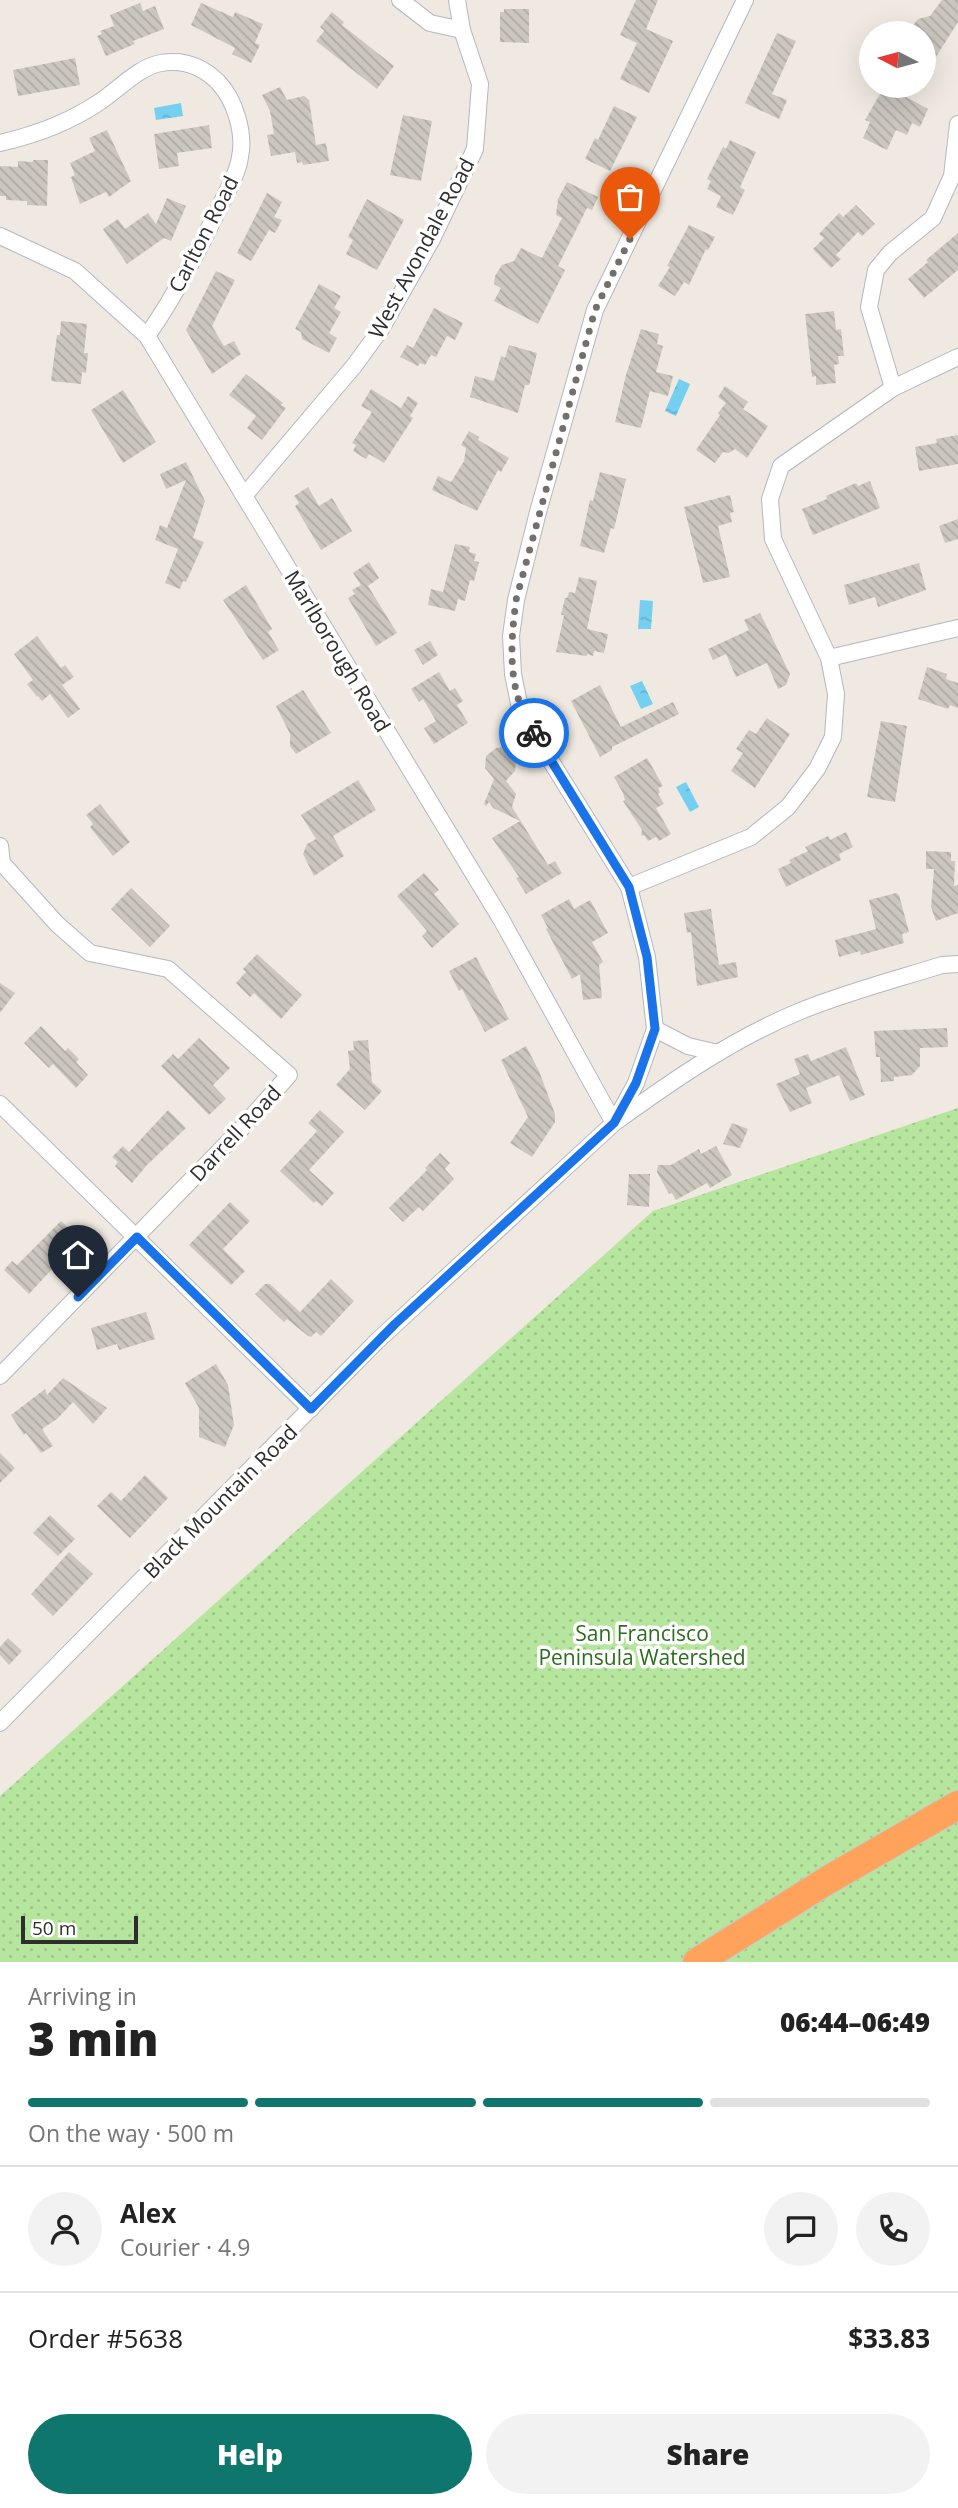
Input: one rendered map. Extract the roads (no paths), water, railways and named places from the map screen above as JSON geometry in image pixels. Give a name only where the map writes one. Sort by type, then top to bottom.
[{"type":"highway","points":[[697,1962],[818,1886],[958,1805]]},
{"type":"street","points":[[400,0],[430,23],[462,30]]},
{"type":"street","name":"West Avondale Road","points":[[244,496],[354,366],[381,329],[432,239],[475,149],[480,84],[462,30],[457,0]]},
{"type":"street","name":"Black Mountain Road","points":[[0,1723],[395,1324],[614,1123],[636,1083],[655,1029],[647,957],[629,887],[521,713],[513,674],[511,636],[516,600],[532,537],[595,310],[746,0]]},
{"type":"street","name":"Carlton Road","points":[[0,143],[35,135],[67,121],[98,104],[156,64],[174,61],[191,63],[207,72],[221,85],[234,108],[241,138],[240,158],[204,238],[164,312],[147,336]]},
{"type":"street","points":[[893,388],[869,307],[876,270],[890,253],[933,218],[952,176],[958,124]]},
{"type":"street","name":"Marlborough Road","points":[[0,236],[75,271],[147,336],[502,919],[614,1123]]},
{"type":"street","points":[[629,887],[751,838],[788,807],[817,769],[832,737],[836,694],[829,658],[772,539],[770,499],[781,466],[893,388],[958,357]]},
{"type":"street","points":[[829,658],[958,628]]},
{"type":"street","name":"Darrell Road","points":[[0,846],[2,863],[57,924],[90,953],[168,970],[289,1074],[137,1237],[0,1376]]},
{"type":"street","points":[[614,1123],[682,1074],[798,1012],[942,965],[958,964]]},
{"type":"street","points":[[655,1029],[688,1046],[718,1053]]},
{"type":"street","points":[[0,1104],[311,1409]]},
{"type":"water","points":[[181,103],[183,116],[156,120],[154,108]]},
{"type":"water","points":[[679,379],[690,384],[676,416],[665,411]]},
{"type":"water","points":[[640,600],[653,601],[651,629],[638,629]]},
{"type":"water","points":[[642,681],[653,704],[641,709],[630,686]]},
{"type":"water","points":[[686,782],[699,807],[690,812],[676,787]]},
{"type":"park label","name":"San Francisco Peninsula Watershed","points":[[642,1645]]}]
